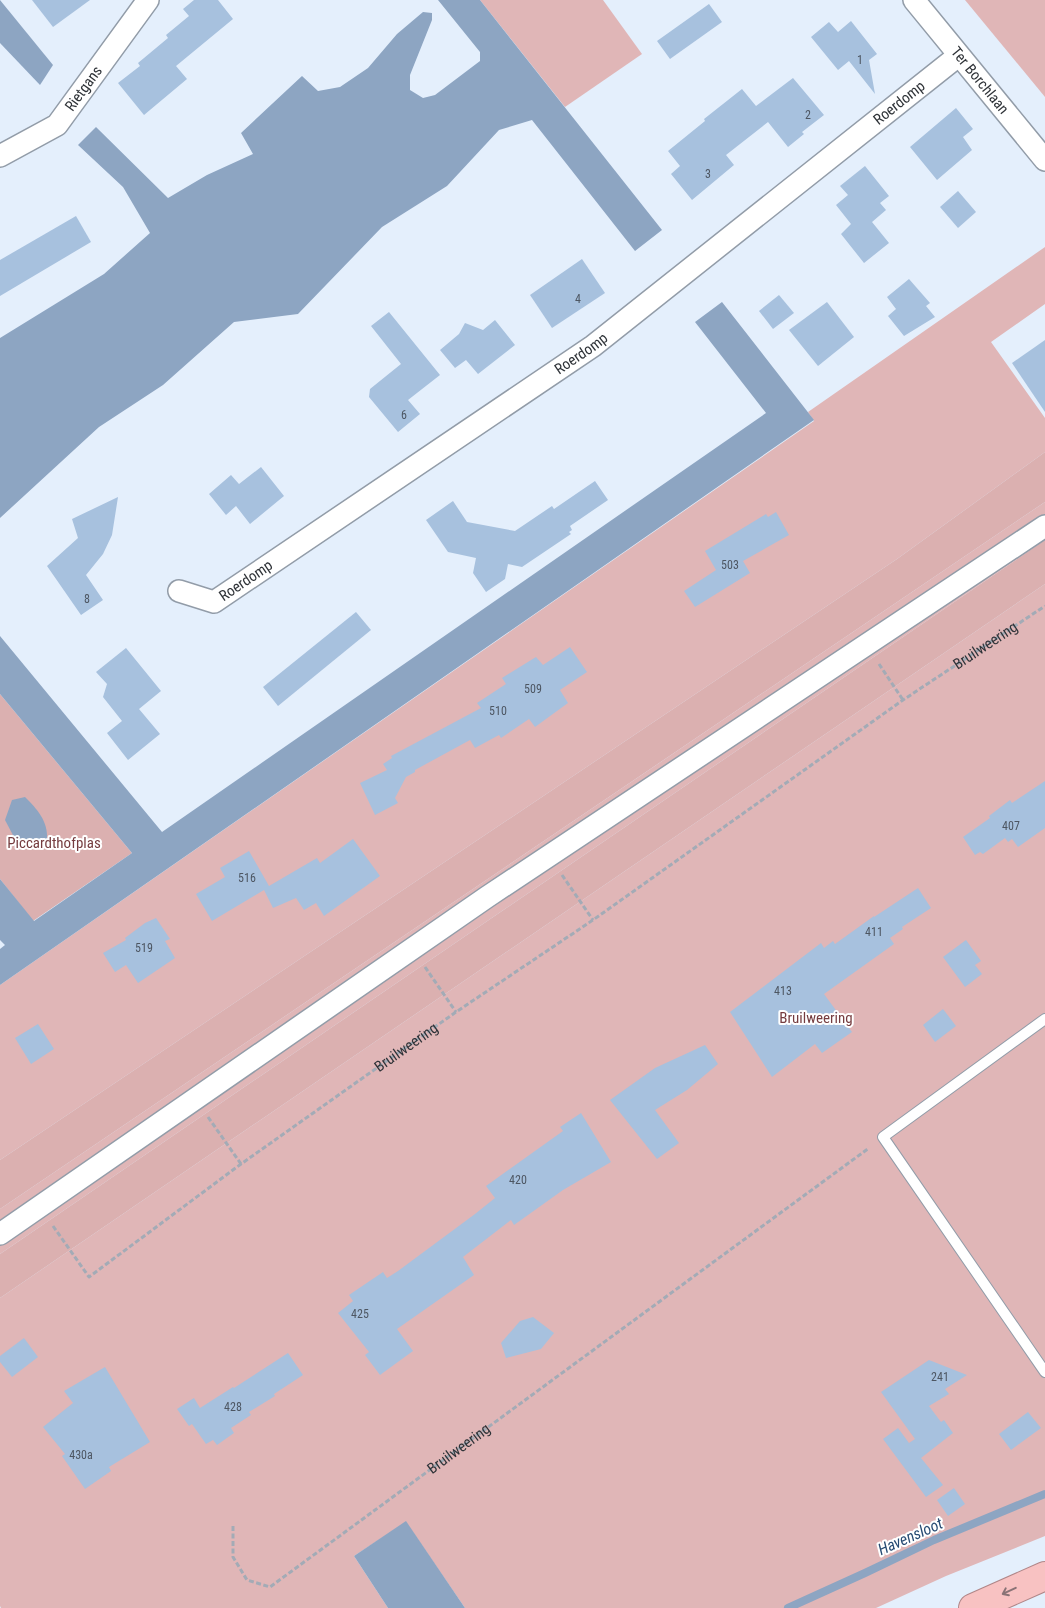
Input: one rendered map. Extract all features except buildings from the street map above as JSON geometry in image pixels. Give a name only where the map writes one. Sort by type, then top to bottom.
[{"type":"highway","points":[[973,1608],[1045,1576]]},
{"type":"street","name":"Rietgans","points":[[0,156],[57,125],[148,0]]},
{"type":"street","name":"Ter Borchlaan","points":[[914,0],[1045,160]]},
{"type":"street","name":"Roerdomp","points":[[179,591],[214,602],[593,346],[958,56]]},
{"type":"street","points":[[0,1234],[549,856],[1045,526]]},
{"type":"lane","points":[[1045,1019],[883,1137],[1045,1372]]},
{"type":"path","name":"Bruilweering","points":[[39,1207],[89,1277],[241,1164],[456,1012],[592,920],[903,700],[1045,606]]},
{"type":"path","points":[[866,645],[903,700]]},
{"type":"path","points":[[549,856],[592,920]]},
{"type":"path","points":[[413,949],[456,1012]]},
{"type":"path","points":[[196,1099],[241,1164]]},
{"type":"path","name":"Bruilweering","points":[[233,1526],[233,1557],[247,1580],[270,1587],[883,1137]]},
{"type":"green space","points":[[480,0],[603,0],[642,54],[565,107]]},
{"type":"green space","points":[[965,0],[1045,0],[1045,97]]},
{"type":"green space","points":[[1045,247],[1045,304],[991,342],[1045,418],[1045,452],[897,559],[0,1160],[0,985],[814,421],[808,412]]},
{"type":"green space","points":[[1045,452],[1045,502],[0,1209],[0,1160],[897,559]]},
{"type":"green space","points":[[1045,502],[1045,540],[0,1254],[0,1209]]},
{"type":"green space","points":[[1045,540],[1045,584],[0,1298],[0,1254]]},
{"type":"green space","name":"Bruilweering","points":[[1045,584],[1045,1536],[946,1576],[876,1608],[465,1608],[406,1522],[354,1556],[388,1608],[1,1608],[0,1298]]},
{"type":"green space","name":"Piccardthofplas","points":[[0,694],[132,853],[33,921],[0,879]]},
{"type":"water","points":[[0,0],[53,65],[40,85],[0,43]]},
{"type":"water","points":[[438,0],[480,0],[662,230],[635,251],[532,120],[499,130],[447,186],[382,227],[298,314],[234,322],[163,385],[99,427],[0,518],[0,338],[104,274],[150,233],[123,187],[78,145],[96,127],[168,198],[207,175],[253,154],[241,133],[302,76],[318,91],[340,87],[368,68],[397,34],[423,12],[432,13],[432,20],[410,75],[410,90],[423,98],[435,95],[480,61],[480,52]]},
{"type":"water","points":[[722,302],[814,420],[0,985],[0,949],[5,945],[0,940],[0,879],[34,921],[132,853],[0,694],[0,636],[162,832],[766,413],[695,322]]},
{"type":"water","points":[[25,797],[44,821],[46,827],[47,839],[36,848],[28,849],[15,839],[5,820],[12,800]]},
{"type":"water","points":[[406,1521],[465,1608],[388,1608],[354,1556]]},
{"type":"waterway","name":"Havensloot","points":[[788,1608],[934,1540],[1045,1494]]}]
